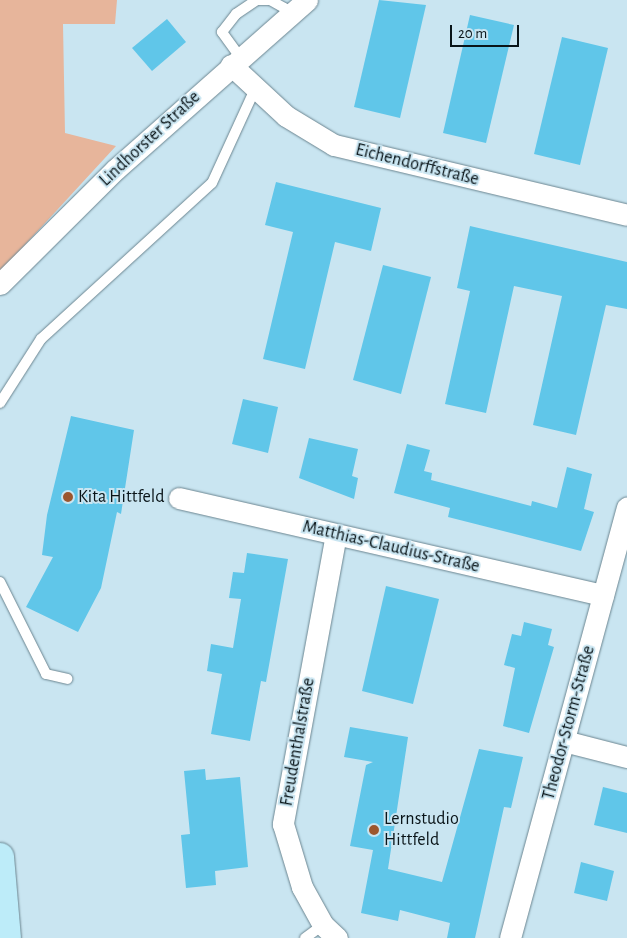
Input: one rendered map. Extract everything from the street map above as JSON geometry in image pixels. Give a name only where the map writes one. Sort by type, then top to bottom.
[{"type":"main road","points":[[0,857],[7,938]]},
{"type":"street","name":"Lindhorster Straße","points":[[0,284],[116,169],[297,4]]},
{"type":"street","name":"Eichendorffstraße","points":[[235,61],[255,89],[309,133],[334,145],[627,216]]},
{"type":"street","name":"Matthias-Claudius-Straße","points":[[179,498],[603,595]]},
{"type":"street","name":"Theodor-Storm-Straße","points":[[510,938],[627,508]]},
{"type":"street","name":"Freudenthalstraße","points":[[330,932],[302,887],[283,824],[336,534]]},
{"type":"street","points":[[564,741],[627,757]]},
{"type":"lane","points":[[235,61],[222,32],[236,14],[257,0],[297,4]]},
{"type":"lane","points":[[0,403],[41,340],[212,183],[255,89]]},
{"type":"lane","points":[[0,582],[46,674],[67,679]]},
{"type":"lane","points":[[305,938],[330,932]]},
{"type":"shaded area","points":[[0,0],[117,0],[115,24],[63,24],[65,133],[116,146],[0,272]]},
{"type":"building","points":[[379,0],[426,5],[400,118],[354,107]]},
{"type":"building","points":[[470,15],[514,25],[486,143],[443,133]]},
{"type":"building","points":[[167,19],[186,42],[152,71],[132,48]]},
{"type":"building","points":[[562,37],[608,48],[580,165],[534,154]]},
{"type":"building","points":[[276,182],[381,208],[371,251],[335,242],[305,369],[263,359],[293,232],[265,225]]},
{"type":"building","points":[[470,226],[627,262],[627,309],[606,305],[576,435],[533,425],[562,296],[514,286],[486,413],[445,404],[470,291],[457,288]]},
{"type":"building","points":[[383,265],[431,277],[401,394],[353,380]]},
{"type":"building","points":[[243,399],[278,407],[268,453],[232,444]]},
{"type":"building","name":"Kita Hittfeld","points":[[71,416],[134,430],[121,514],[117,512],[101,588],[78,632],[26,607],[53,557],[42,555],[47,515]]},
{"type":"building","points":[[309,438],[358,449],[352,476],[358,478],[354,499],[299,478]]},
{"type":"building","points":[[407,444],[430,450],[424,471],[432,473],[431,480],[531,506],[532,501],[557,508],[567,467],[592,474],[584,509],[594,512],[581,551],[448,517],[450,508],[394,493]]},
{"type":"building","points":[[247,553],[288,559],[266,682],[261,681],[250,741],[211,734],[222,674],[207,671],[211,644],[233,648],[241,599],[229,598],[233,572],[244,573]]},
{"type":"building","points":[[386,586],[439,599],[413,704],[362,691]]},
{"type":"building","points":[[524,622],[552,629],[548,645],[554,647],[529,733],[503,726],[515,668],[504,665],[512,634],[521,636]]},
{"type":"building","points":[[350,727],[408,737],[388,869],[442,882],[479,749],[523,757],[511,808],[504,807],[475,938],[447,938],[450,923],[400,910],[398,921],[361,913],[373,850],[350,846],[366,765],[373,762],[344,757]]},
{"type":"building","points":[[205,769],[206,780],[240,777],[248,867],[215,871],[216,885],[186,888],[181,835],[190,834],[184,771]]},
{"type":"building","points":[[603,787],[627,793],[627,833],[594,825]]},
{"type":"building","points":[[581,862],[614,871],[607,901],[574,893]]},
{"type":"place","name":"Kita Hittfeld","points":[[68,497]]},
{"type":"place","name":"Lernstudio Hittfeld","points":[[374,830]]}]
